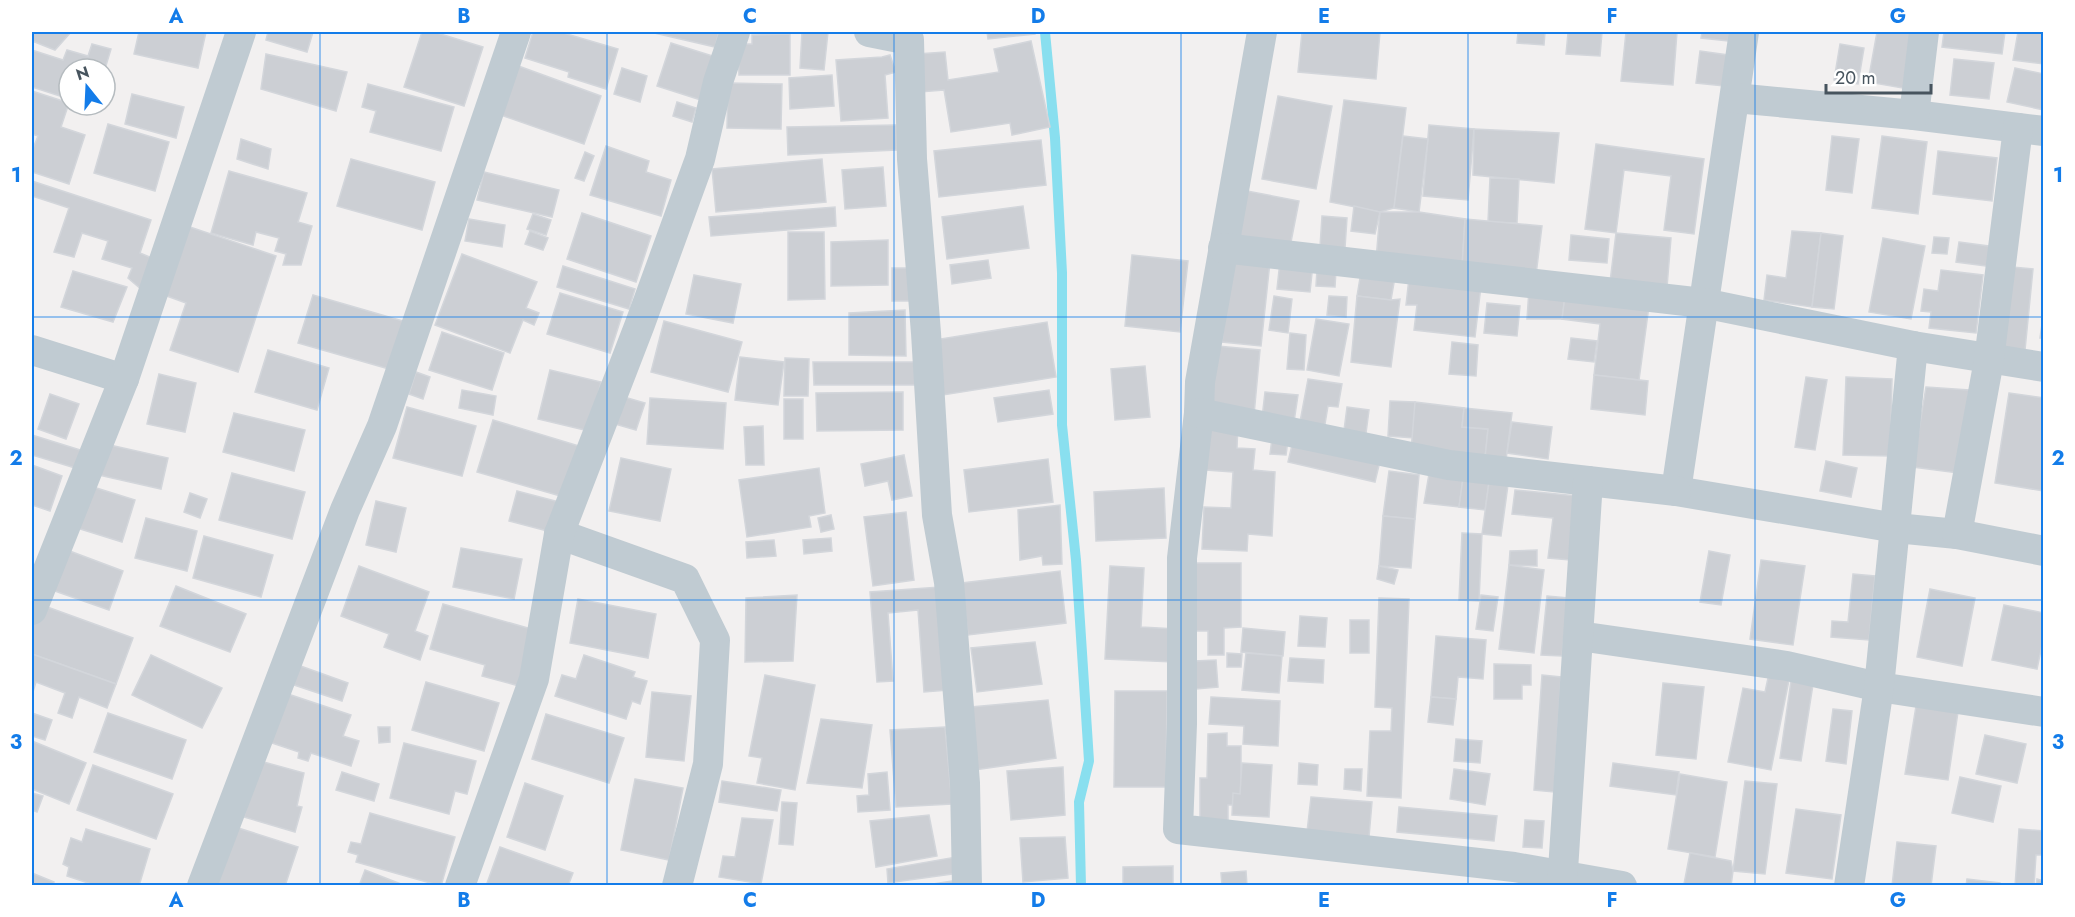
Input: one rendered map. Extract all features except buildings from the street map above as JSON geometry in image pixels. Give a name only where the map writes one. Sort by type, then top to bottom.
[{"type":"street","points":[[32,610],[124,379],[241,32]]},
{"type":"street","points":[[202,885],[345,510],[382,426],[516,32]]},
{"type":"street","points":[[460,885],[534,680],[559,534],[640,324],[700,159],[718,82],[735,32]]},
{"type":"street","points":[[869,32],[909,40],[912,159],[937,515],[949,582],[965,783],[967,885]]},
{"type":"street","points":[[1262,32],[1200,382],[1199,413],[1182,558],[1182,724],[1178,829],[1514,867],[1562,880],[1622,885]]},
{"type":"street","points":[[1677,491],[1744,32]]},
{"type":"street","points":[[1914,115],[1924,32]]},
{"type":"street","points":[[1736,98],[1914,115],[2031,130],[1957,534]]},
{"type":"street","points":[[1223,248],[1703,303],[1913,346],[2043,367]]},
{"type":"street","points":[[1849,885],[1879,687],[1913,346]]},
{"type":"street","points":[[32,350],[124,379]]},
{"type":"street","points":[[1199,413],[1449,465],[1677,491],[1896,528],[1957,534],[2043,550]]},
{"type":"street","points":[[1562,880],[1588,481]]},
{"type":"street","points":[[559,534],[685,579],[715,640],[708,764],[677,885]]},
{"type":"street","points":[[1579,636],[1787,666],[1879,687],[2043,712]]},
{"type":"waterway","points":[[1045,32],[1055,138],[1062,273],[1062,425],[1076,560],[1089,761],[1079,802],[1081,886]]}]
